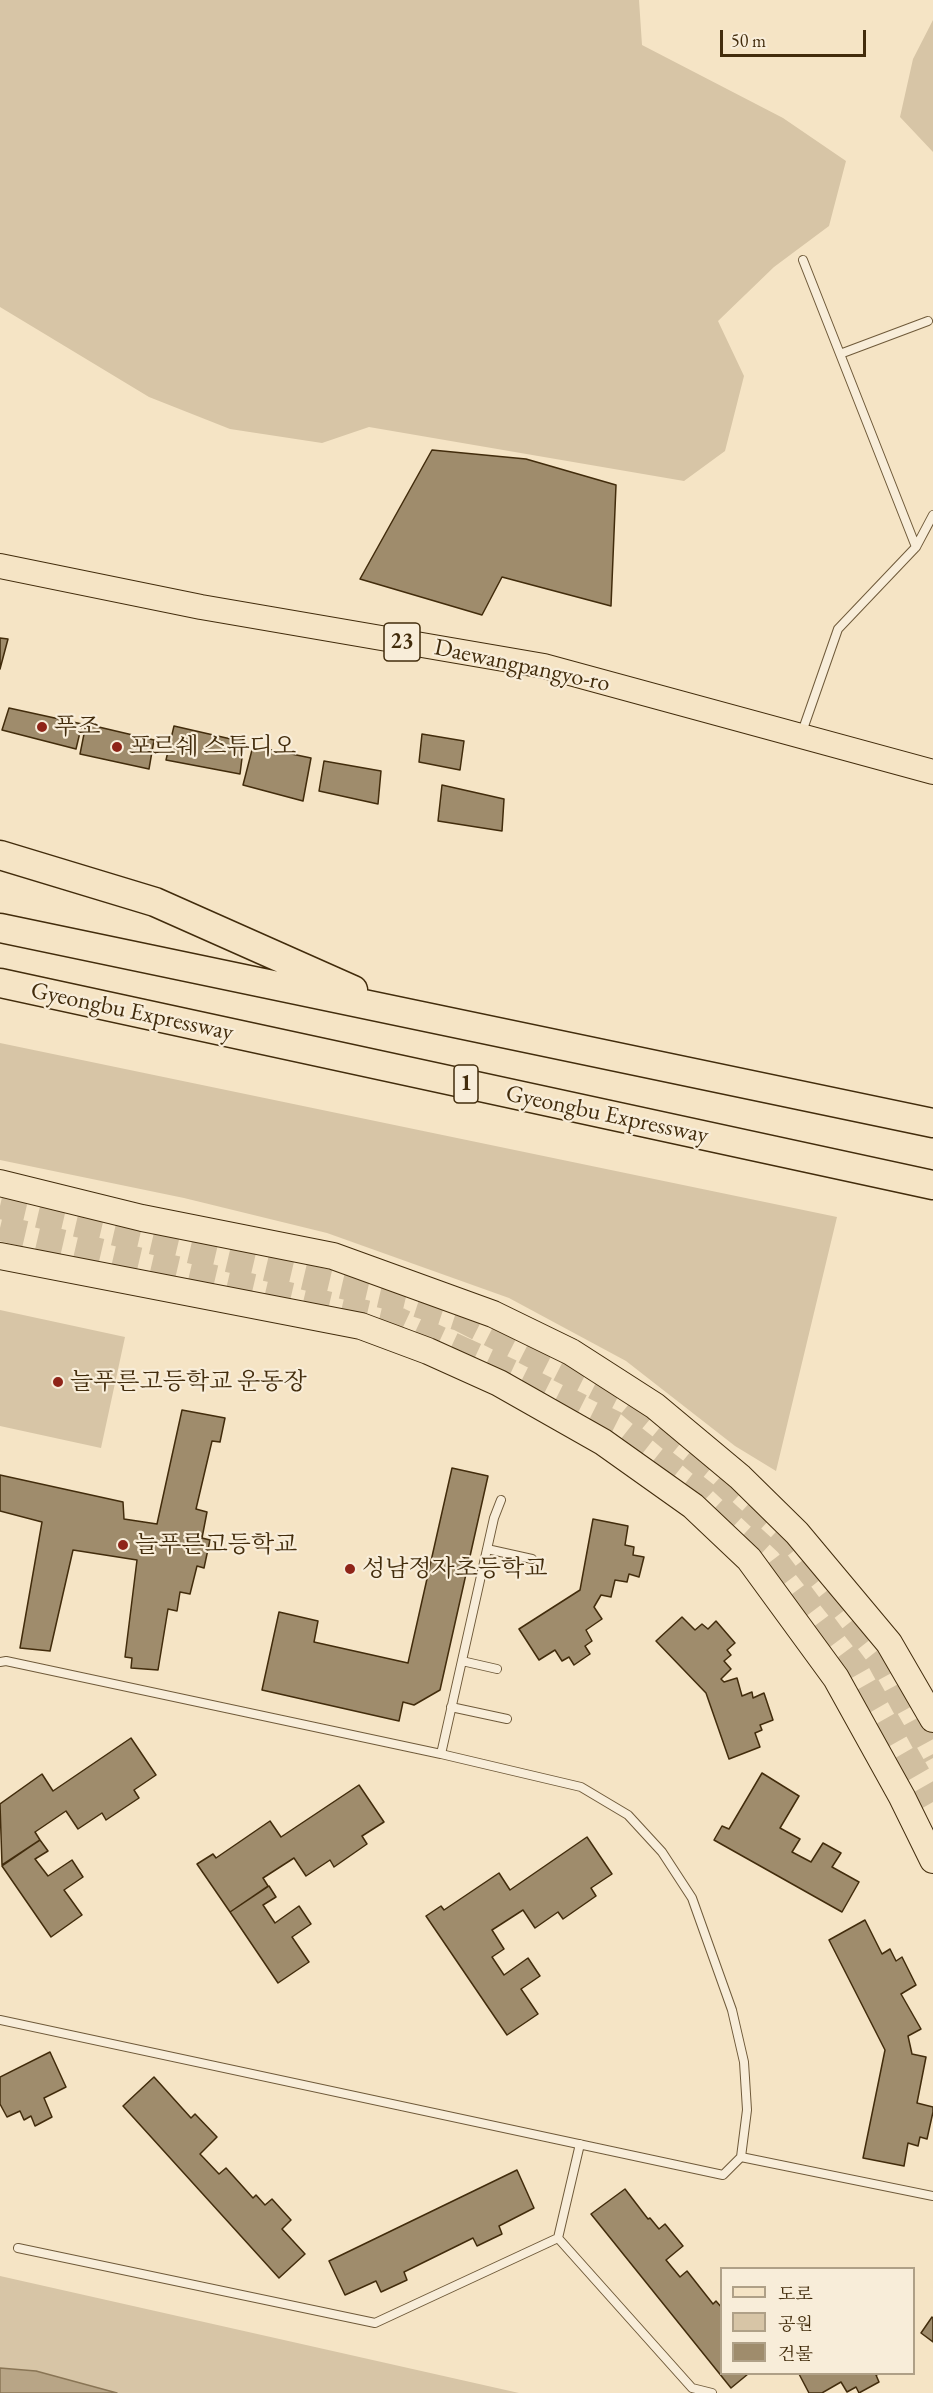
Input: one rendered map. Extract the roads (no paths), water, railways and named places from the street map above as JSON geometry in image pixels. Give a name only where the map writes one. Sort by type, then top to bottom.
[{"type":"highway","points":[[0,855],[154,902],[404,1013]]},
{"type":"highway","points":[[0,928],[933,1123]]},
{"type":"highway","name":"Gyeongbu Expressway","points":[[0,983],[933,1185]]},
{"type":"highway","points":[[0,1183],[142,1218],[333,1256],[494,1314],[571,1352],[655,1406],[740,1478],[797,1533],[889,1643],[933,1719]]},
{"type":"highway","points":[[0,1256],[361,1326],[428,1351],[499,1383],[603,1442],[693,1506],[749,1559],[836,1678],[903,1797],[933,1860]]},
{"type":"main road","name":"Daewangpangyo-ro","points":[[0,566],[258,617],[544,666],[933,772]]},
{"type":"lane","points":[[803,260],[916,547]]},
{"type":"lane","points":[[840,354],[928,321]]},
{"type":"lane","points":[[800,736],[838,629],[916,547],[933,515]]},
{"type":"lane","points":[[441,1754],[494,1518],[501,1500]]},
{"type":"lane","points":[[487,1549],[532,1559]]},
{"type":"lane","points":[[0,1662],[6,1660],[441,1754],[581,1787],[628,1815],[662,1852],[692,1898],[732,2010],[745,2074],[747,2110],[741,2157],[723,2175],[0,2020]]},
{"type":"lane","points":[[462,1661],[497,1669]]},
{"type":"lane","points":[[451,1707],[507,1719]]},
{"type":"lane","points":[[558,2238],[580,2144]]},
{"type":"lane","points":[[741,2157],[933,2196]]},
{"type":"lane","points":[[18,2248],[375,2323],[558,2238]]},
{"type":"lane","points":[[558,2238],[692,2388],[712,2393]]},
{"type":"tunnel","points":[[0,1206],[407,1301],[459,1318],[629,1404],[718,1478],[787,1543],[878,1657],[933,1758]]},
{"type":"tunnel","points":[[0,1228],[400,1321],[517,1375],[617,1425],[707,1496],[772,1556],[859,1672],[933,1802]]},
{"type":"place","name":"푸조","points":[[42,727]]},
{"type":"place","name":"포르쉐 스튜디오","points":[[117,747]]},
{"type":"place","name":"늘푸른고등학교 운동장","points":[[58,1382]]},
{"type":"place","name":"늘푸른고등학교","points":[[123,1545]]},
{"type":"place","name":"성남정자초등학교","points":[[350,1569]]}]
